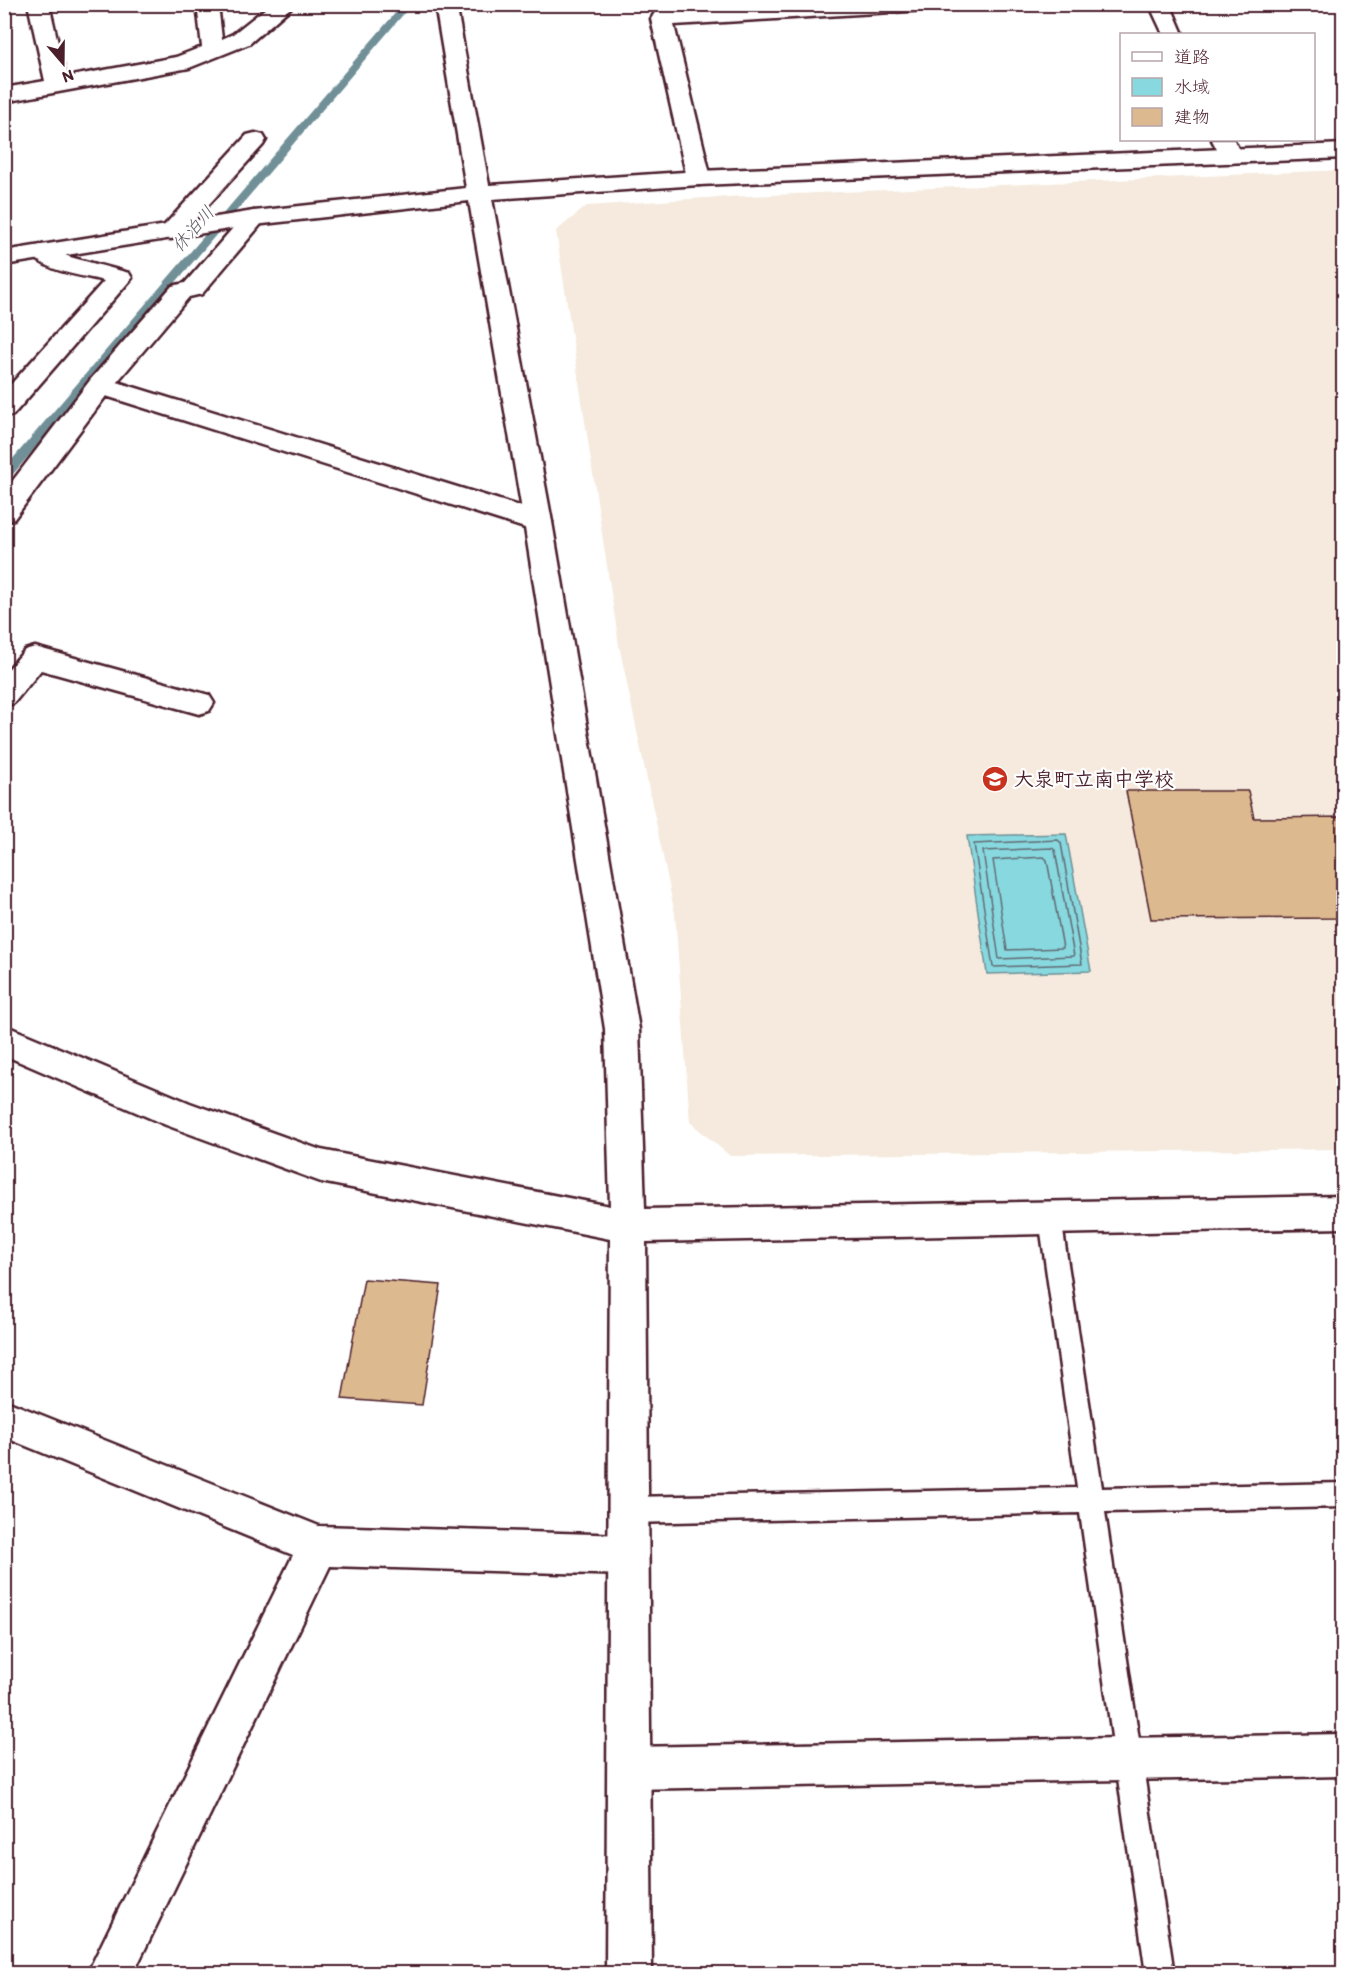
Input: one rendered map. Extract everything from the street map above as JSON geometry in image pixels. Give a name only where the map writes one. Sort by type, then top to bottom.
[{"type":"street","points":[[38,4],[57,86]]},
{"type":"street","points":[[207,4],[213,51]]},
{"type":"street","points":[[4,95],[181,63],[241,39],[285,4]]},
{"type":"street","points":[[445,4],[538,522],[622,1029],[628,1226],[629,1974]]},
{"type":"street","points":[[699,178],[667,12],[926,4]]},
{"type":"street","points":[[1159,4],[1173,33]]},
{"type":"street","points":[[180,230],[255,140]]},
{"type":"street","points":[[4,258],[244,220],[480,193],[699,178],[1227,148],[1344,150]]},
{"type":"street","points":[[4,512],[100,385],[181,291],[193,289],[244,220]]},
{"type":"street","points":[[4,409],[120,278],[61,262],[42,252]]},
{"type":"street","points":[[100,385],[538,522]]},
{"type":"street","points":[[4,695],[35,658],[200,703]]},
{"type":"street","points":[[4,1039],[178,1114],[321,1166],[628,1226],[1344,1212]]},
{"type":"street","points":[[4,1418],[319,1546],[628,1555]]},
{"type":"street","points":[[109,1974],[319,1546]]},
{"type":"street","points":[[629,1768],[1344,1755]]},
{"type":"lane","points":[[1050,1218],[1160,1974]]},
{"type":"lane","points":[[629,1510],[1344,1495]]},
{"type":"shaded area","name":"大泉町立南中学校","points":[[1343,170],[1343,1149],[730,1156],[690,1122],[675,914],[619,645],[556,231],[587,206],[705,198]]},
{"type":"water","points":[[1066,834],[1091,971],[987,974],[967,836]]},
{"type":"building","points":[[1126,791],[1248,791],[1254,818],[1344,817],[1344,918],[1151,919]]},
{"type":"building","points":[[364,1279],[441,1285],[422,1405],[342,1399]]},
{"type":"waterway","name":"休泊川","points":[[4,477],[408,4]]},
{"type":"place","name":"大泉町立南中学校","points":[[995,779]]}]
